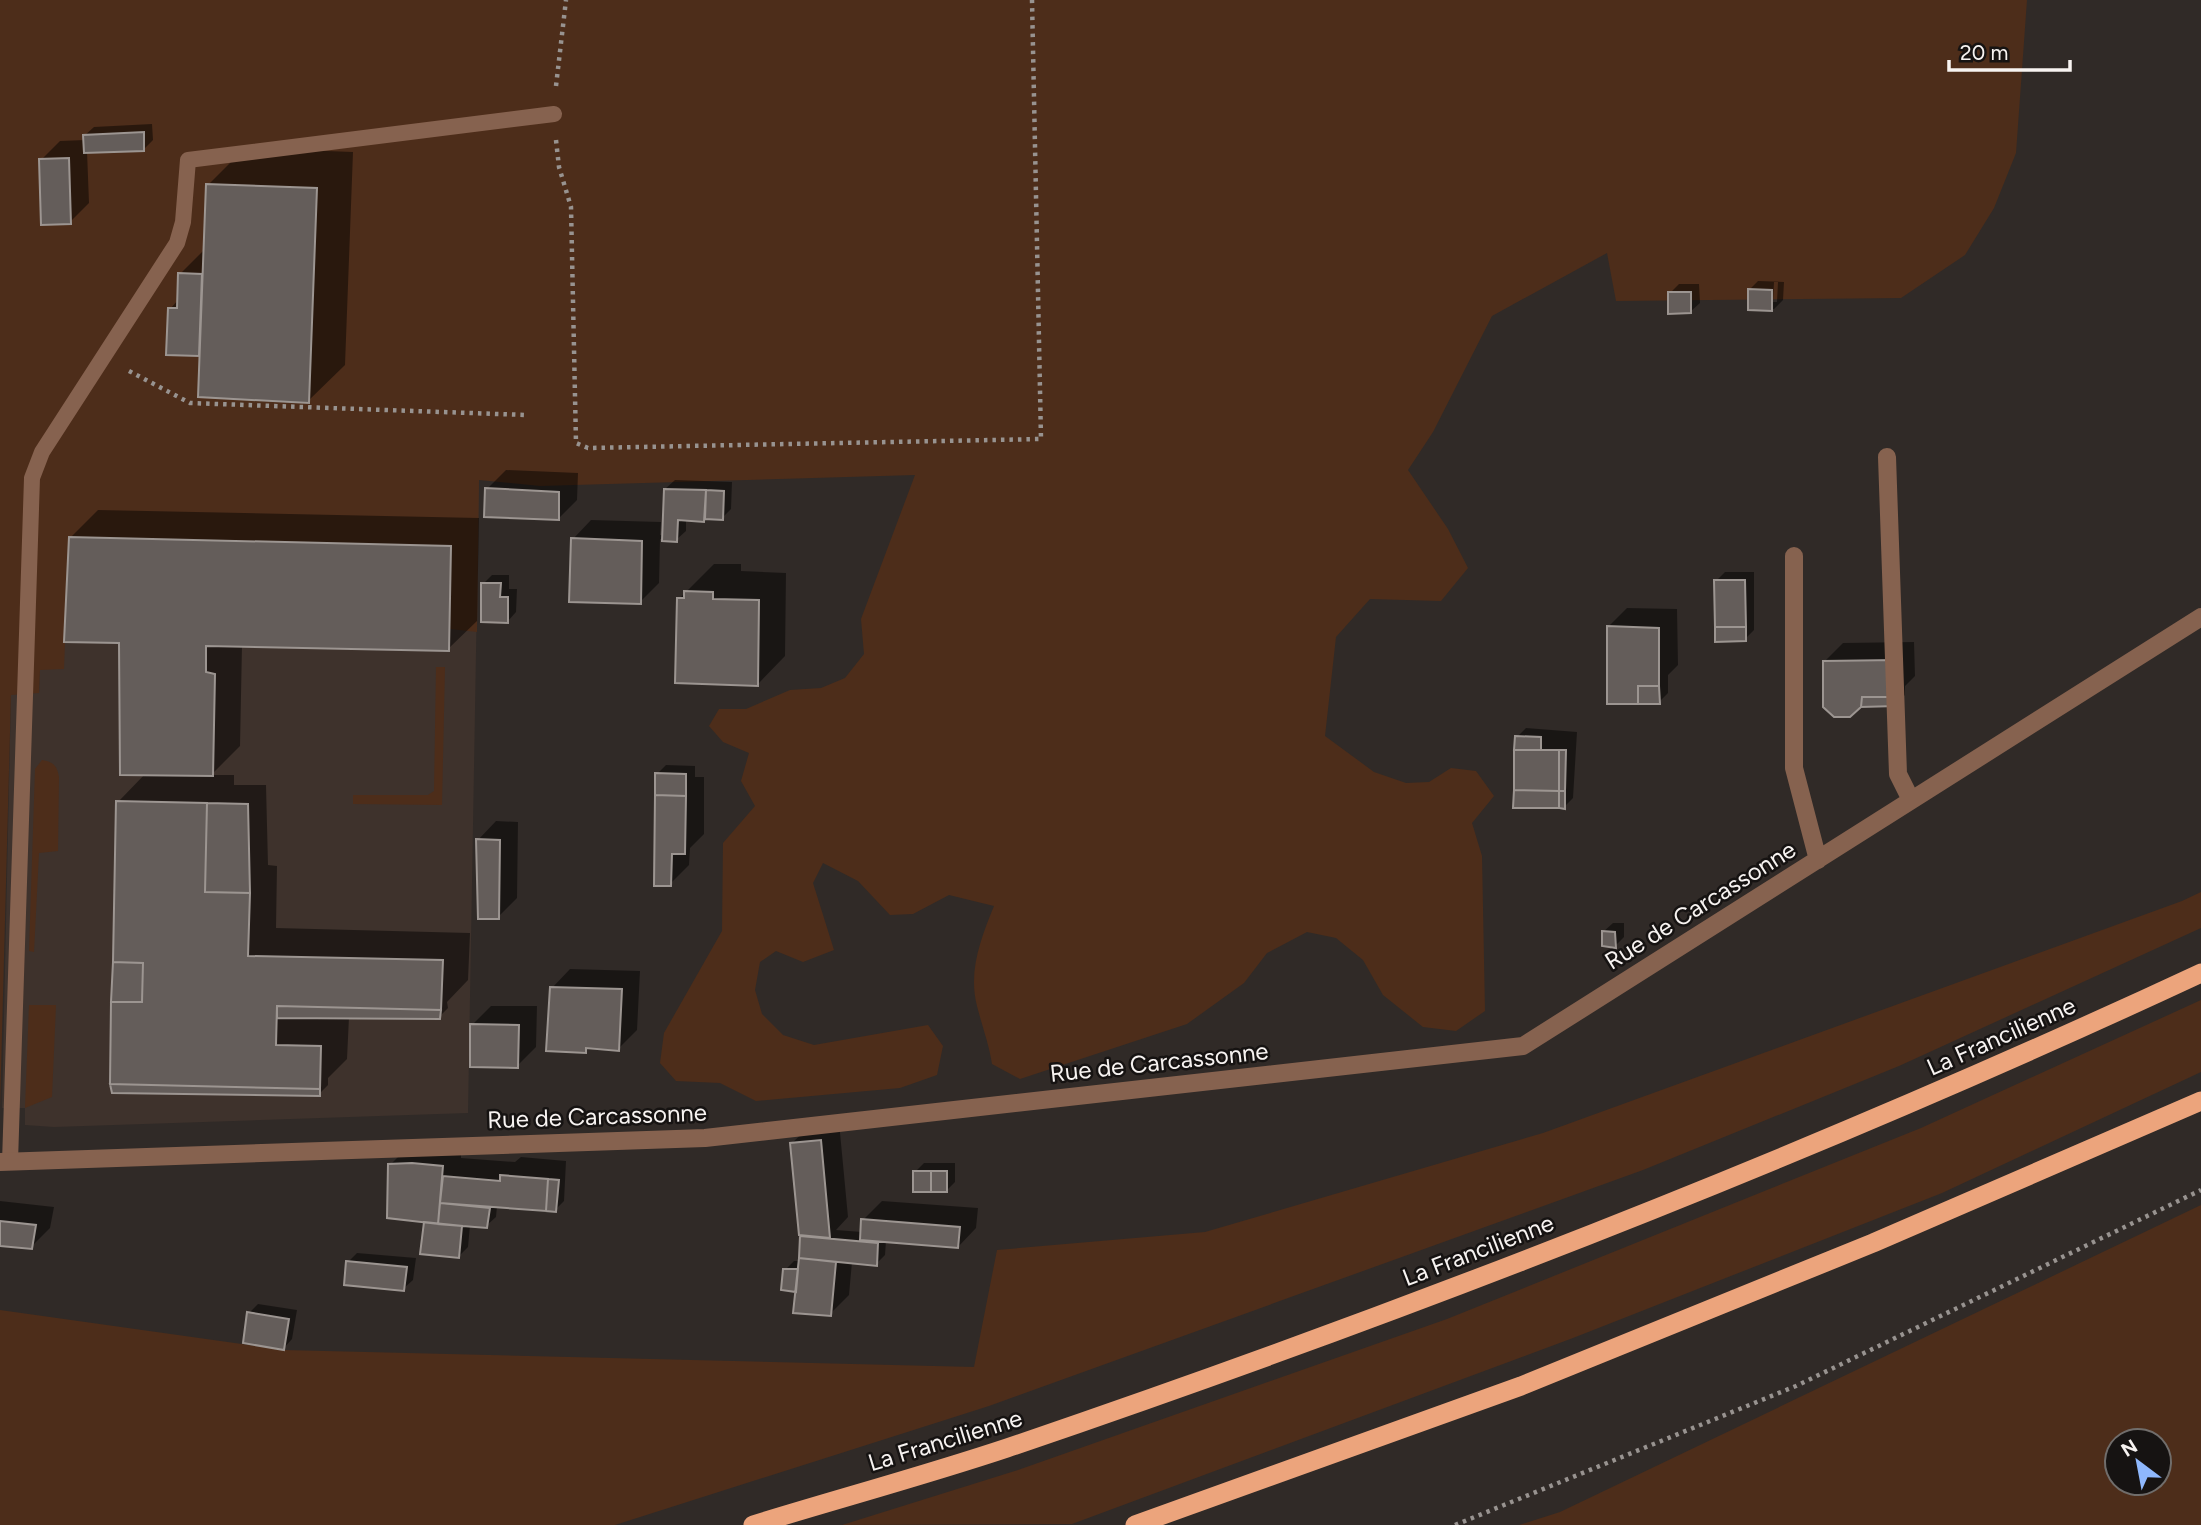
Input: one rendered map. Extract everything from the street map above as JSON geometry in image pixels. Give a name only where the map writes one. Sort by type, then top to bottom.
[{"type":"highway","name":"La Francilienne","points":[[753,1525],[1003,1449],[1461,1284],[1832,1138],[2201,973]]},
{"type":"highway","points":[[1135,1525],[1521,1386],[1874,1243],[2201,1101]]},
{"type":"street","points":[[1886,457],[1898,774],[1911,800]]},
{"type":"street","points":[[1794,556],[1794,768],[1818,860]]},
{"type":"street","name":"Rue de Carcassonne","points":[[5,1162],[705,1138],[1523,1046],[2201,617]]},
{"type":"lane","points":[[5,1162],[17,951],[32,478],[42,452],[177,243],[183,222],[188,160],[554,114]]},
{"type":"lane","points":[[0,961],[17,951]]},
{"type":"path","points":[[566,0],[558,49],[554,114],[559,167],[571,207],[576,443],[588,448],[1041,439],[1032,0]]},
{"type":"path","points":[[103,357],[190,403],[526,415]]},
{"type":"path","points":[[1455,1525],[1796,1386],[2201,1190]]},
{"type":"shaded area","points":[[0,0],[2027,0],[2016,153],[1994,208],[1965,255],[1901,298],[1616,301],[1607,253],[1492,316],[1433,432],[1408,470],[1448,529],[1468,568],[1441,601],[1370,599],[1336,637],[1325,736],[1374,772],[1406,783],[1429,782],[1451,768],[1476,771],[1494,796],[1472,823],[1482,856],[1485,1011],[1456,1031],[1423,1027],[1383,995],[1363,960],[1336,938],[1307,932],[1267,953],[1244,983],[1187,1024],[1020,1079],[992,1064],[975,993],[977,955],[994,906],[949,895],[913,914],[890,915],[858,881],[823,863],[813,883],[834,950],[803,962],[776,951],[760,962],[755,990],[762,1014],[783,1035],[814,1045],[928,1025],[943,1046],[937,1075],[900,1088],[756,1101],[720,1083],[676,1081],[660,1063],[664,1033],[722,931],[723,843],[755,806],[741,781],[749,753],[723,742],[709,726],[719,709],[746,709],[790,690],[821,688],[845,678],[864,654],[861,619],[915,475],[540,486],[479,480],[477,632],[450,629],[451,546],[69,538],[64,669],[40,670],[39,693],[11,695],[0,1108]]},
{"type":"shaded area","points":[[46,468],[479,480],[468,1113],[54,1127],[25,1125],[25,1108],[2,1108],[11,694],[39,692]]},
{"type":"shaded area","points":[[436,667],[445,667],[442,805],[353,804],[353,795],[428,795],[434,791]]},
{"type":"shaded area","points":[[42,760],[54,765],[59,777],[58,851],[39,853],[34,952],[29,951],[35,769]]},
{"type":"shaded area","points":[[2201,892],[2201,928],[1899,1066],[1643,1170],[989,1406],[615,1525],[0,1525],[0,1310],[284,1350],[974,1367],[997,1250],[1205,1232],[1543,1133]]},
{"type":"shaded area","points":[[2201,1000],[2201,1072],[1942,1193],[1573,1338],[1072,1524],[842,1525],[1018,1470],[1447,1319],[1921,1128]]},
{"type":"shaded area","points":[[29,1005],[56,1005],[52,1097],[25,1108]]},
{"type":"shaded area","points":[[2201,1205],[2201,1525],[1519,1525],[1560,1512]]},
{"type":"building","points":[[144,132],[144,151],[84,153],[83,135]]},
{"type":"building","points":[[69,158],[71,224],[41,225],[39,159]]},
{"type":"building","points":[[206,184],[317,188],[309,403],[198,397]]},
{"type":"building","points":[[178,273],[202,274],[199,356],[166,355],[168,308],[177,308]]},
{"type":"building","points":[[1748,289],[1772,290],[1772,311],[1748,310]]},
{"type":"building","points":[[1668,292],[1691,292],[1691,313],[1668,314]]},
{"type":"building","points":[[485,488],[559,492],[559,520],[484,517]]},
{"type":"building","points":[[664,489],[706,490],[704,522],[678,520],[677,542],[662,541]]},
{"type":"building","points":[[706,490],[724,491],[723,520],[705,519]]},
{"type":"building","points":[[69,537],[451,546],[449,651],[206,646],[206,672],[215,674],[213,776],[120,775],[119,643],[64,642]]},
{"type":"building","points":[[571,538],[642,541],[641,604],[569,602]]},
{"type":"building","points":[[1714,580],[1745,580],[1746,627],[1715,627]]},
{"type":"building","points":[[481,583],[501,583],[500,597],[508,597],[508,623],[481,622]]},
{"type":"building","points":[[684,591],[713,592],[713,599],[759,600],[758,686],[675,683],[677,598],[684,598]]},
{"type":"building","points":[[1607,626],[1659,628],[1659,686],[1638,686],[1638,704],[1607,704]]},
{"type":"building","points":[[1715,627],[1746,627],[1746,641],[1715,642]]},
{"type":"building","points":[[1896,660],[1897,697],[1862,697],[1861,707],[1850,717],[1834,717],[1823,707],[1823,661]]},
{"type":"building","points":[[1638,686],[1659,686],[1660,704],[1638,704]]},
{"type":"building","points":[[1862,697],[1897,697],[1896,706],[1861,707]]},
{"type":"building","points":[[1515,736],[1541,737],[1541,750],[1514,750]]},
{"type":"building","points":[[1514,750],[1559,750],[1559,791],[1514,790]]},
{"type":"building","points":[[1559,750],[1566,750],[1565,791],[1559,791]]},
{"type":"building","points":[[655,773],[686,774],[686,796],[655,795]]},
{"type":"building","points":[[1514,790],[1559,791],[1559,808],[1513,808]]},
{"type":"building","points":[[1559,791],[1565,791],[1565,809],[1559,808]]},
{"type":"building","points":[[655,795],[686,796],[685,854],[672,854],[671,886],[654,886]]},
{"type":"building","points":[[116,801],[207,803],[205,892],[250,893],[248,956],[443,960],[441,1010],[277,1006],[276,1045],[321,1046],[320,1089],[110,1084],[111,1002],[142,1002],[143,963],[113,962]]},
{"type":"building","points":[[207,803],[248,804],[250,893],[205,892]]},
{"type":"building","points":[[476,839],[500,840],[499,919],[478,919]]},
{"type":"building","points":[[1602,931],[1615,932],[1616,948],[1602,946]]},
{"type":"building","points":[[113,962],[143,963],[142,1002],[111,1002]]},
{"type":"building","points":[[550,987],[622,989],[619,1051],[586,1048],[586,1053],[546,1051]]},
{"type":"building","points":[[277,1006],[441,1010],[440,1019],[277,1018]]},
{"type":"building","points":[[470,1024],[519,1025],[518,1068],[470,1067]]},
{"type":"building","points":[[110,1084],[320,1089],[320,1096],[112,1093]]},
{"type":"building","points":[[821,1140],[830,1238],[799,1235],[790,1143]]},
{"type":"building","points":[[388,1164],[443,1166],[438,1224],[387,1218]]},
{"type":"building","points":[[913,1171],[931,1171],[931,1192],[913,1192]]},
{"type":"building","points":[[931,1171],[947,1171],[947,1192],[931,1192]]},
{"type":"building","points":[[500,1175],[548,1179],[546,1211],[440,1203],[443,1176],[500,1181]]},
{"type":"building","points":[[548,1179],[559,1180],[556,1212],[546,1211]]},
{"type":"building","points":[[440,1203],[490,1208],[487,1228],[438,1224]]},
{"type":"building","points":[[861,1219],[960,1227],[958,1248],[860,1240]]},
{"type":"building","points":[[0,1221],[36,1225],[32,1249],[0,1246]]},
{"type":"building","points":[[424,1222],[462,1226],[459,1258],[420,1254]]},
{"type":"building","points":[[800,1236],[878,1243],[877,1266],[799,1258]]},
{"type":"building","points":[[799,1258],[836,1262],[831,1316],[793,1313]]},
{"type":"building","points":[[346,1261],[407,1267],[404,1291],[344,1285]]},
{"type":"building","points":[[783,1269],[798,1269],[796,1292],[781,1290]]},
{"type":"building","points":[[247,1312],[289,1319],[284,1350],[243,1343]]}]
